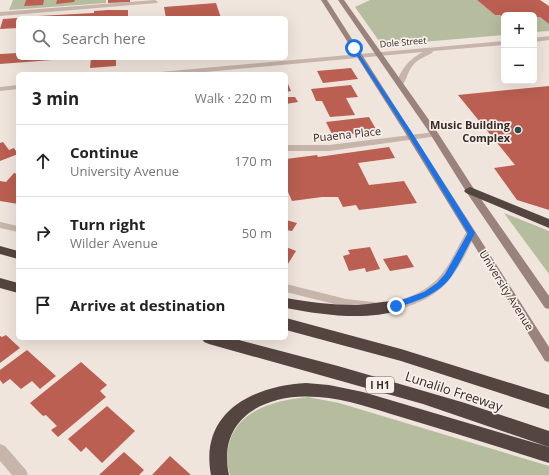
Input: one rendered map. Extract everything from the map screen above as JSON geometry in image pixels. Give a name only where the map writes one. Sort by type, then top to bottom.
[{"type":"highway","points":[[470,191],[549,224]]},
{"type":"highway","points":[[0,250],[16,254]]},
{"type":"highway","points":[[0,283],[16,287]]},
{"type":"highway","points":[[288,303],[342,311],[379,309],[396,306]]},
{"type":"highway","name":"Lunalilo Freeway","points":[[288,325],[402,356],[546,401]]},
{"type":"highway","name":"Lunalilo Freeway","points":[[217,340],[327,369],[465,410],[549,440]]},
{"type":"highway","points":[[220,475],[217,458],[218,446],[221,435],[234,416],[243,407],[256,401],[268,396],[292,390],[318,390],[361,399],[549,455]]},
{"type":"main road","name":"University Avenue","points":[[324,0],[412,137],[549,357]]},
{"type":"main road","points":[[341,0],[435,134],[470,191],[549,305]]},
{"type":"street","points":[[537,40],[549,38]]},
{"type":"street","name":"Dole Street","points":[[181,72],[501,42]]},
{"type":"street","points":[[400,84],[407,66],[413,60],[439,49]]},
{"type":"street","points":[[0,89],[16,87]]},
{"type":"street","name":"Puaena Place","points":[[288,148],[329,148],[435,134]]},
{"type":"street","points":[[0,225],[16,229]]},
{"type":"street","points":[[288,288],[346,303],[371,306],[396,306],[426,294],[448,276],[472,233]]},
{"type":"street","points":[[0,451],[21,475]]},
{"type":"lane","points":[[0,14],[155,2]]},
{"type":"green space","points":[[13,0],[106,0],[106,3],[9,10]]},
{"type":"green space","points":[[370,0],[477,0],[495,15],[501,16],[501,35],[387,45],[379,41],[355,7]]},
{"type":"green space","points":[[540,17],[549,24],[549,31],[537,32],[537,18]]},
{"type":"green space","points":[[504,213],[549,231],[549,274]]},
{"type":"green space","points":[[308,397],[339,403],[549,466],[549,475],[230,475],[227,462],[228,448],[232,435],[239,424],[258,409],[270,404],[295,398]]},
{"type":"building","points":[[26,0],[44,0],[43,5],[24,6]]},
{"type":"building","points":[[57,0],[75,0],[74,2],[56,4]]},
{"type":"building","points":[[108,0],[130,0],[130,2],[108,3]]},
{"type":"building","points":[[477,0],[540,0],[549,6],[549,24],[540,17],[537,18],[537,12],[501,12],[501,16],[495,15]]},
{"type":"building","points":[[216,3],[220,16],[166,16],[164,7]]},
{"type":"building","points":[[128,10],[128,16],[38,16],[94,13],[94,11]]},
{"type":"building","points":[[16,18],[16,28],[0,29],[3,19]]},
{"type":"building","points":[[16,53],[16,60],[52,60],[0,64],[0,54]]},
{"type":"building","points":[[91,60],[116,60],[116,66],[90,68]]},
{"type":"building","points":[[351,68],[358,79],[323,83],[317,71]]},
{"type":"building","points":[[288,84],[291,91],[288,92]]},
{"type":"building","points":[[351,85],[358,97],[346,98],[355,115],[330,117],[322,101],[316,101],[311,89]]},
{"type":"building","name":"Music Building Complex","points":[[549,86],[549,210],[517,200],[494,168],[515,165],[458,95]]},
{"type":"building","points":[[288,97],[295,97],[298,102],[288,104]]},
{"type":"building","points":[[369,117],[377,131],[333,136],[326,122]]},
{"type":"building","points":[[3,142],[9,150],[14,148],[16,155],[0,161],[0,143]]},
{"type":"building","points":[[389,147],[395,158],[358,163],[369,185],[404,181],[417,203],[359,210],[356,205],[343,207],[338,197],[322,197],[292,201],[288,192],[288,159],[317,155],[318,157]]},
{"type":"building","points":[[14,173],[16,174],[16,204],[0,201],[0,181],[6,182]]},
{"type":"building","points":[[288,221],[297,223],[292,231],[288,230]]},
{"type":"building","points":[[370,247],[380,269],[366,272],[365,268],[349,271],[343,256],[350,254],[348,250]]},
{"type":"building","points":[[288,248],[296,251],[288,264]]},
{"type":"building","points":[[407,255],[414,267],[390,271],[383,259]]},
{"type":"building","points":[[6,335],[20,348],[0,363],[0,336],[2,337]]},
{"type":"building","points":[[27,350],[56,376],[40,389],[32,381],[21,389],[10,379],[3,384],[0,380],[0,370]]},
{"type":"building","points":[[81,362],[107,385],[100,391],[106,397],[58,437],[51,430],[57,426],[46,415],[43,416],[30,403]]},
{"type":"building","points":[[107,406],[135,431],[102,463],[86,447],[81,452],[68,439]]},
{"type":"building","points":[[124,452],[144,470],[139,475],[99,475]]},
{"type":"building","points":[[170,456],[191,475],[152,475]]},
{"type":"place","name":"Music Building Complex","points":[[518,130]]},
{"type":"route","points":[[354,48],[365,63],[472,233],[448,276],[426,294],[396,306]]}]
